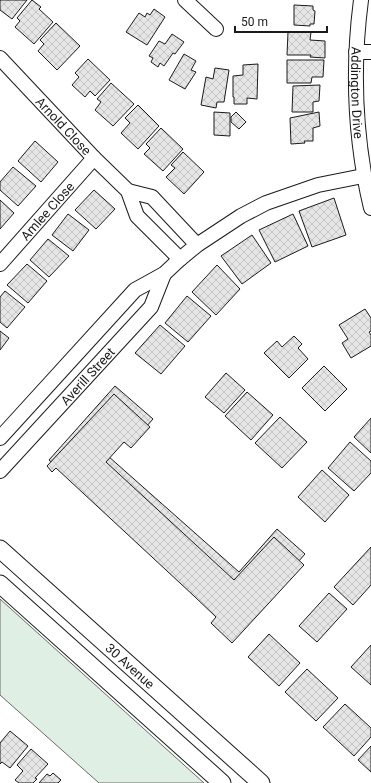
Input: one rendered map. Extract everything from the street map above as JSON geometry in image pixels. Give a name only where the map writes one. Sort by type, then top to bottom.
[{"type":"main road","name":"30 Avenue","points":[[0,549],[261,783]]},
{"type":"main road","name":"30 Avenue","points":[[0,584],[222,783]]},
{"type":"street","points":[[185,0],[216,29]]},
{"type":"street","name":"Addington Drive","points":[[361,0],[356,52],[357,116],[360,150],[371,208]]},
{"type":"street","points":[[356,52],[371,52]]},
{"type":"street","name":"Arnold Close","points":[[0,58],[94,158],[128,191],[137,216],[180,259]]},
{"type":"street","name":"Amlee Close","points":[[0,264],[94,158]]},
{"type":"street","name":"Averill Street","points":[[0,438],[135,290],[164,274],[197,245],[241,216],[266,203],[318,185],[364,176]]},
{"type":"street","points":[[128,191],[152,197],[197,245]]},
{"type":"street","name":"Averill Street","points":[[0,471],[151,307],[164,274]]},
{"type":"green space","points":[[0,599],[204,783],[99,783],[0,695]]},
{"type":"building","points":[[0,0],[27,0],[12,19],[0,10]]},
{"type":"building","points":[[32,0],[41,7],[39,9],[53,22],[34,44],[15,27],[20,21],[17,18]]},
{"type":"building","points":[[294,5],[313,6],[313,10],[315,11],[314,24],[310,24],[310,26],[294,25]]},
{"type":"building","points":[[154,9],[165,17],[147,45],[126,32],[139,13],[145,17],[147,13],[150,15]]},
{"type":"building","points":[[56,23],[80,46],[57,70],[38,51],[44,44],[40,40]]},
{"type":"building","points":[[288,32],[311,32],[310,40],[325,41],[325,58],[310,57],[311,55],[287,55]]},
{"type":"building","points":[[172,34],[184,42],[175,54],[173,53],[164,66],[160,63],[158,67],[151,62],[153,58],[149,56],[159,41],[165,44]]},
{"type":"building","points":[[184,54],[196,61],[191,70],[196,72],[185,89],[169,80]]},
{"type":"building","points":[[88,59],[110,80],[95,96],[90,91],[85,97],[72,85],[79,77],[75,73]]},
{"type":"building","points":[[287,60],[324,60],[323,77],[312,77],[311,83],[287,83]]},
{"type":"building","points":[[258,64],[257,99],[247,98],[247,104],[234,104],[233,76],[243,75],[243,65]]},
{"type":"building","points":[[215,68],[229,70],[224,102],[217,102],[216,108],[201,105],[206,77],[213,79]]},
{"type":"building","points":[[111,83],[134,104],[113,126],[95,110],[101,102],[97,99]]},
{"type":"building","points":[[320,85],[319,101],[313,102],[313,112],[292,112],[293,86]]},
{"type":"building","points":[[138,105],[159,126],[138,149],[121,133],[130,123],[125,118]]},
{"type":"building","points":[[214,112],[230,113],[230,136],[214,135]]},
{"type":"building","points":[[236,112],[246,122],[239,129],[231,122],[231,117]]},
{"type":"building","points":[[319,112],[320,126],[313,128],[313,141],[304,141],[305,143],[291,144],[290,118]]},
{"type":"building","points":[[161,128],[183,149],[163,171],[144,154],[150,148],[146,144]]},
{"type":"building","points":[[35,141],[58,162],[41,182],[18,161]]},
{"type":"building","points":[[183,152],[204,172],[184,194],[166,177],[175,168],[171,165]]},
{"type":"building","points":[[13,167],[36,186],[18,206],[0,190],[0,182]]},
{"type":"building","points":[[94,190],[115,209],[96,229],[75,210]]},
{"type":"building","points":[[334,198],[346,235],[312,247],[299,211]]},
{"type":"building","points":[[0,200],[14,213],[0,229]]},
{"type":"building","points":[[68,214],[89,230],[73,251],[52,235]]},
{"type":"building","points":[[293,214],[308,246],[275,262],[259,230]]},
{"type":"building","points":[[252,235],[271,263],[242,284],[221,256]]},
{"type":"building","points":[[48,239],[69,256],[49,277],[30,260]]},
{"type":"building","points":[[27,264],[47,281],[28,303],[7,285]]},
{"type":"building","points":[[217,265],[240,289],[216,315],[192,292]]},
{"type":"building","points":[[5,291],[25,307],[7,328],[0,322],[0,297]]},
{"type":"building","points":[[187,296],[211,316],[188,342],[165,323]]},
{"type":"building","points":[[365,309],[371,318],[371,331],[369,332],[371,335],[371,346],[351,358],[342,343],[348,339],[339,325]]},
{"type":"building","points":[[160,325],[185,346],[161,374],[135,353]]},
{"type":"building","points":[[0,331],[9,338],[0,350]]},
{"type":"building","points":[[294,336],[302,344],[298,348],[308,359],[289,378],[264,353],[277,341],[282,347]]},
{"type":"building","points":[[324,366],[347,389],[325,411],[302,388]]},
{"type":"building","points":[[226,373],[245,390],[224,413],[205,397]]},
{"type":"building","points":[[115,386],[153,419],[136,438],[129,432],[108,456],[239,572],[277,529],[305,554],[239,629],[49,460]]},
{"type":"building","points":[[247,392],[273,415],[251,440],[225,416]]},
{"type":"building","points":[[114,394],[150,427],[131,448],[124,442],[106,462],[234,580],[274,537],[304,565],[232,643],[211,623],[216,617],[56,468],[52,472],[47,466]]},
{"type":"building","points":[[280,417],[307,442],[282,468],[255,443]]},
{"type":"building","points":[[371,418],[371,453],[354,437]]},
{"type":"building","points":[[350,442],[371,461],[371,473],[354,491],[328,468]]},
{"type":"building","points":[[322,470],[349,495],[325,522],[298,497]]},
{"type":"building","points":[[371,547],[371,585],[353,605],[334,587]]},
{"type":"building","points":[[329,593],[347,609],[317,642],[299,626]]},
{"type":"building","points":[[269,634],[300,663],[279,686],[248,657]]},
{"type":"building","points":[[371,645],[371,685],[351,667]]},
{"type":"building","points":[[307,669],[338,698],[316,721],[285,692]]},
{"type":"building","points":[[345,704],[371,728],[371,737],[354,756],[323,727]]},
{"type":"building","points":[[10,731],[28,746],[10,768],[2,762],[0,764],[0,743]]},
{"type":"building","points":[[371,746],[371,772],[358,760]]},
{"type":"building","points":[[31,749],[48,764],[35,778],[37,779],[33,783],[19,783],[15,780],[23,771],[17,765]]},
{"type":"building","points":[[53,773],[61,780],[58,783],[39,783],[47,774],[50,776]]}]
